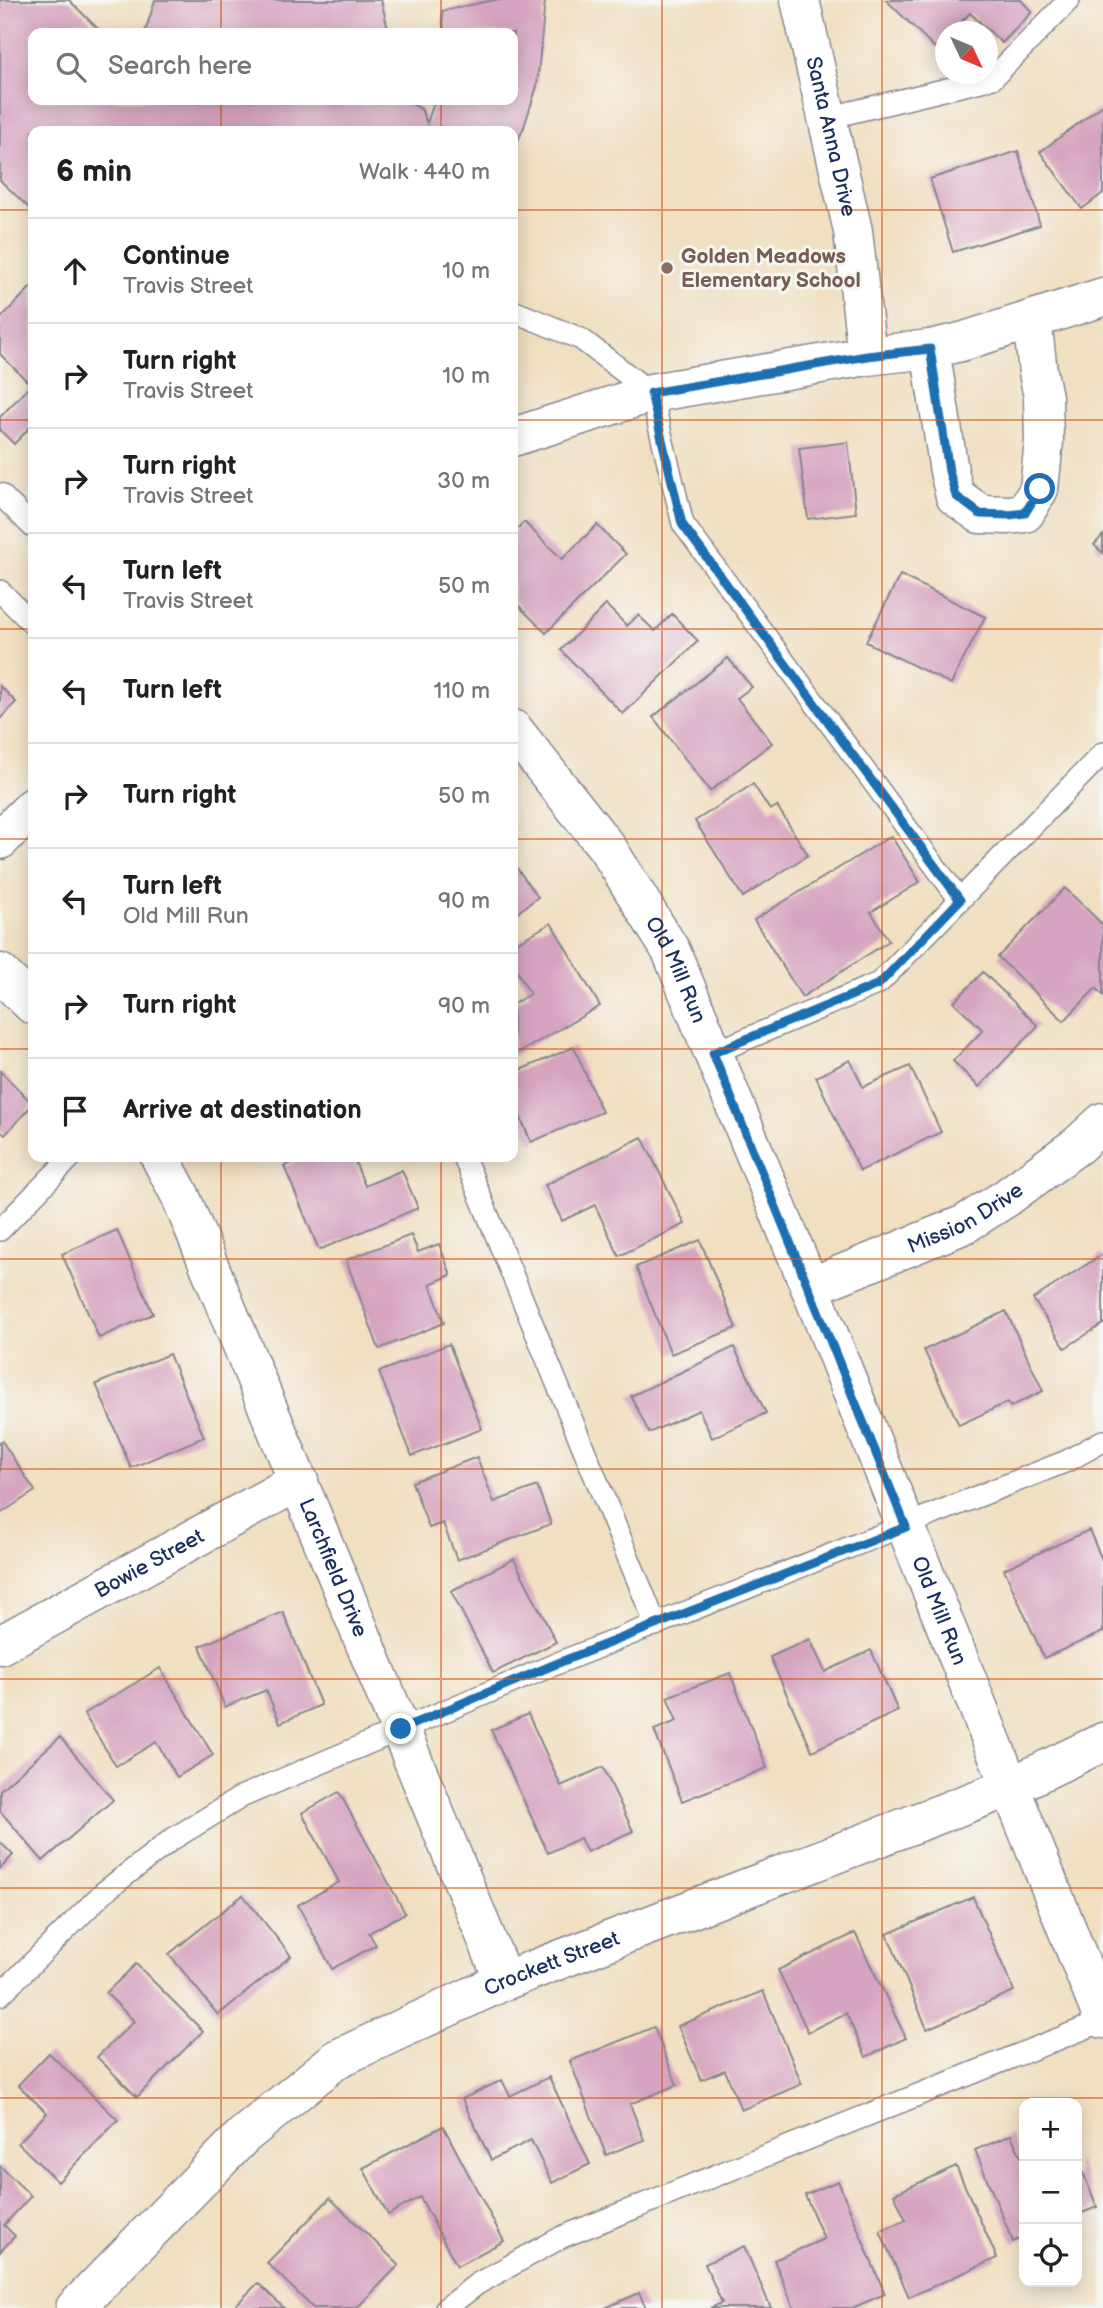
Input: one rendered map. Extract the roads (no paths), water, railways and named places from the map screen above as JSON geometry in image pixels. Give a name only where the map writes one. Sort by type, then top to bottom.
[{"type":"street","name":"Santa Anna Drive","points":[[800,0],[853,231],[867,356]]},
{"type":"street","points":[[518,435],[651,393],[961,342],[1103,297]]},
{"type":"street","points":[[930,349],[949,471],[956,496],[980,514],[1025,513],[1040,489],[1044,442],[1043,397],[1032,320]]},
{"type":"street","name":"Old Mill Run","points":[[518,735],[608,849],[671,951],[810,1287],[1103,2020]]},
{"type":"street","points":[[0,840],[28,812]]},
{"type":"street","points":[[0,973],[28,999]]},
{"type":"street","name":"Mission Drive","points":[[810,1287],[965,1224],[1006,1198],[1103,1122]]},
{"type":"street","name":"Larchfield Drive","points":[[163,1162],[180,1195],[504,1982]]},
{"type":"street","name":"Bowie Street","points":[[0,1645],[299,1481]]},
{"type":"street","name":"Crockett Street","points":[[75,2308],[243,2136],[337,2059],[504,1982],[1010,1787],[1103,1742]]},
{"type":"lane","points":[[827,118],[993,78],[1069,0]]},
{"type":"lane","points":[[518,313],[581,339],[651,393],[682,524],[960,900]]},
{"type":"lane","points":[[0,494],[28,522]]},
{"type":"lane","points":[[0,591],[28,619]]},
{"type":"lane","points":[[713,1053],[879,984],[1103,753]]},
{"type":"lane","points":[[0,1230],[66,1162]]},
{"type":"lane","points":[[466,1162],[656,1625]]},
{"type":"lane","points":[[0,1995],[104,1892],[171,1840],[243,1796],[656,1625],[1067,1461],[1103,1441]]},
{"type":"lane","points":[[446,2308],[477,2284],[562,2237],[1103,2020]]},
{"type":"place","name":"Golden Meadows Elementary School","points":[[667,268]]}]
